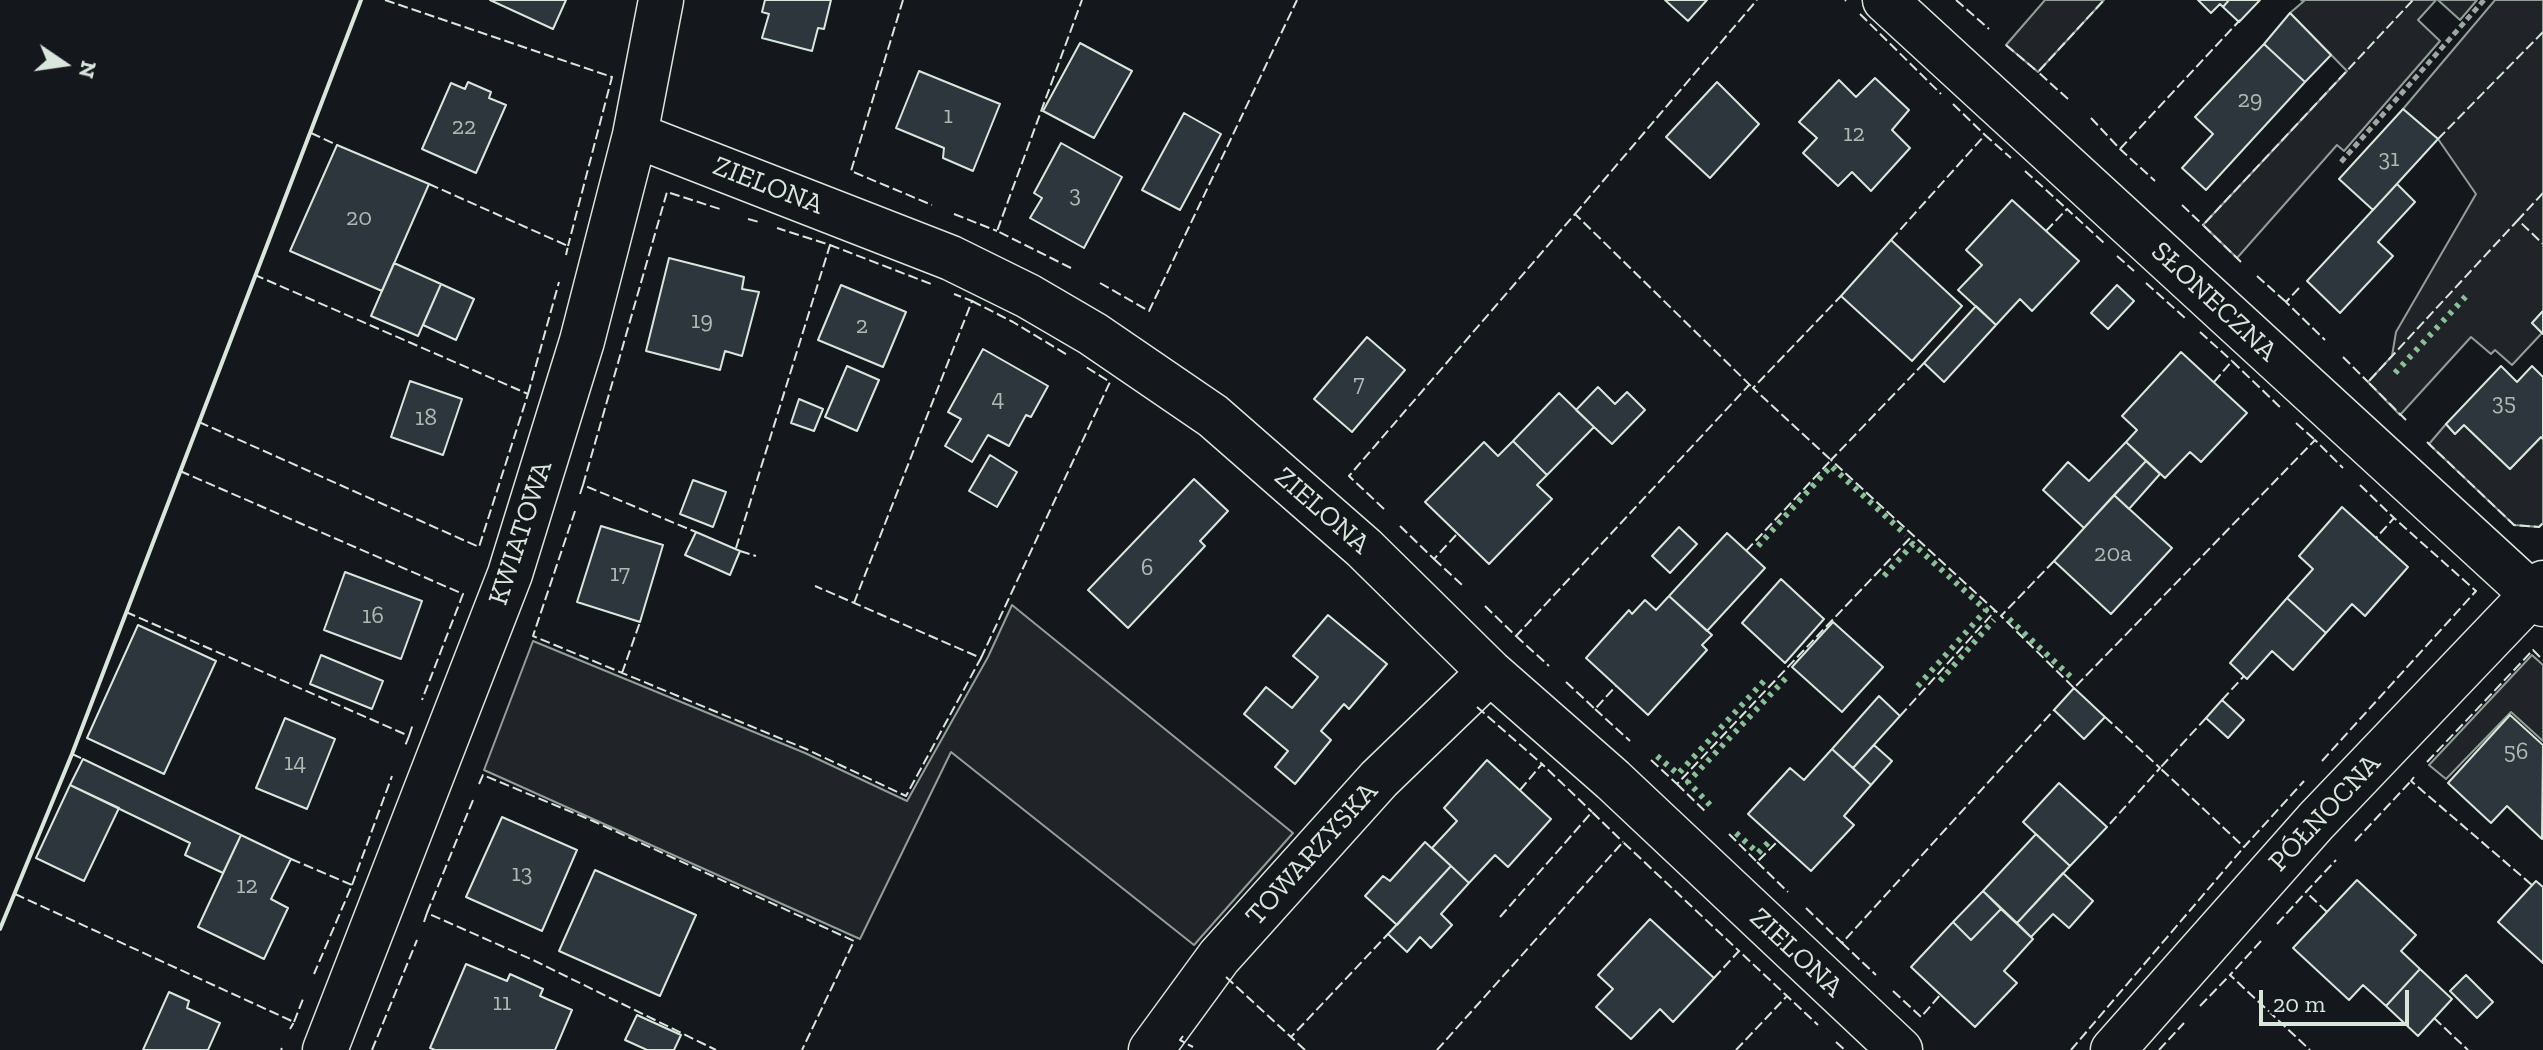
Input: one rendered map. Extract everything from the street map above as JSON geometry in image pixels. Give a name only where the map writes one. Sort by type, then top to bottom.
[{"type":"street","name":"KWIATOWA","points":[[325,1050],[510,574],[582,341],[635,135],[661,0]]},
{"type":"street","name":"SŁONECZNA","points":[[1885,0],[2539,594]]},
{"type":"street","name":"ZIELONA","points":[[635,135],[951,258],[1028,296],[1093,334],[1213,416],[1364,548],[1490,672],[1613,780],[1900,1050]]},
{"type":"street","name":"PÓŁNOCNA","points":[[2113,1050],[2316,821],[2539,594]]},
{"type":"street","name":"TOWARZYSKA","points":[[1151,1050],[1230,945],[1379,779],[1490,672]]},
{"type":"path","points":[[2341,162],[2484,0]]},
{"type":"shaded area","points":[[2045,0],[2104,0],[2038,72],[2006,45]]},
{"type":"shaded area","points":[[2301,0],[2436,0],[2418,20],[2440,41],[2344,151],[2337,145],[2237,258],[2203,225],[2347,71],[2290,13],[2304,1]]},
{"type":"shaded area","points":[[2438,0],[2477,0],[2460,20]]},
{"type":"shaded area","points":[[2495,0],[2543,0],[2543,311],[2532,323],[2542,333],[2512,365],[2495,350],[2491,354],[2471,337],[2400,415],[2368,382],[2392,356],[2396,332],[2476,194],[2438,139],[2403,109]]},
{"type":"shaded area","points":[[2446,424],[2455,434],[2464,425],[2510,469],[2541,437],[2543,439],[2543,523],[2539,527],[2514,525],[2429,444]]},
{"type":"shaded area","points":[[1012,605],[1293,833],[1194,945],[951,752],[860,939],[484,770],[533,641],[805,753],[907,801],[988,657]]},
{"type":"shaded area","points":[[2532,655],[2543,665],[2543,741],[2511,712],[2446,779],[2429,765]]},
{"type":"building","points":[[490,0],[566,0],[553,29]]},
{"type":"building","points":[[765,0],[831,0],[824,29],[818,28],[812,51],[762,38],[769,14],[762,12]]},
{"type":"building","points":[[1665,0],[1707,0],[1688,21]]},
{"type":"building","points":[[2198,0],[2229,0],[2211,13]]},
{"type":"building","points":[[2229,0],[2260,0],[2239,22],[2223,7]]},
{"type":"building","points":[[2290,13],[2331,55],[2305,82],[2264,44]]},
{"type":"building","points":[[1080,43],[1132,71],[1094,138],[1043,111]]},
{"type":"building","points":[[2264,44],[2305,82],[2206,190],[2182,168],[2213,134],[2195,117]]},
{"type":"building","points":[[919,71],[1000,104],[973,171],[943,158],[944,148],[896,128]]},
{"type":"building","points":[[1875,78],[1909,110],[1892,130],[1910,148],[1871,191],[1852,172],[1838,186],[1803,153],[1817,138],[1799,122],[1839,80],[1856,97]]},
{"type":"building","points":[[468,82],[491,92],[489,98],[506,105],[476,173],[422,149],[451,83],[465,89]]},
{"type":"building","points":[[1717,82],[1759,124],[1710,178],[1666,137]]},
{"type":"building","points":[[2403,109],[2438,139],[2373,210],[2339,179]]},
{"type":"building","points":[[1184,113],[1221,134],[1180,210],[1142,190]]},
{"type":"building","points":[[1061,143],[1122,177],[1084,248],[1030,218],[1042,198],[1034,193]]},
{"type":"building","points":[[337,145],[429,184],[382,291],[290,251]]},
{"type":"building","points":[[2397,184],[2415,202],[2378,242],[2393,256],[2340,313],[2307,281]]},
{"type":"building","points":[[2012,200],[2079,261],[2032,311],[2020,299],[1996,325],[1958,290],[1982,265],[1966,250]]},
{"type":"building","points":[[1891,240],[1962,306],[1912,361],[1841,296]]},
{"type":"building","points":[[669,258],[744,277],[742,289],[759,292],[742,356],[725,351],[720,370],[646,351]]},
{"type":"building","points":[[394,263],[441,284],[418,336],[371,316]]},
{"type":"building","points":[[441,284],[474,299],[456,340],[423,325]]},
{"type":"building","points":[[841,285],[906,312],[883,367],[818,340]]},
{"type":"building","points":[[2117,285],[2134,301],[2108,329],[2091,313]]},
{"type":"building","points":[[1976,306],[1996,325],[1944,382],[1924,363]]},
{"type":"building","points":[[2543,311],[2543,334],[2532,323]]},
{"type":"building","points":[[1367,337],[1405,370],[1352,432],[1314,399]]},
{"type":"building","points":[[983,349],[1048,386],[1031,417],[1026,415],[1009,446],[988,435],[972,462],[945,446],[961,419],[948,412]]},
{"type":"building","points":[[2181,352],[2247,413],[2201,462],[2190,452],[2165,478],[2126,442],[2137,430],[2122,416]]},
{"type":"building","points":[[847,366],[879,380],[857,431],[825,417]]},
{"type":"building","points":[[2501,366],[2517,382],[2532,366],[2543,377],[2543,439],[2541,437],[2510,469],[2464,425],[2455,434],[2446,424]]},
{"type":"building","points":[[410,381],[462,399],[443,455],[391,437]]},
{"type":"building","points":[[1598,387],[1615,404],[1627,392],[1645,410],[1612,444],[1576,410]]},
{"type":"building","points":[[1559,393],[1594,427],[1547,475],[1513,441]]},
{"type":"building","points":[[799,399],[823,409],[814,431],[791,423]]},
{"type":"building","points":[[1513,441],[1547,475],[1537,485],[1552,499],[1489,564],[1425,502],[1484,442],[1498,456]]},
{"type":"building","points":[[2126,442],[2146,461],[2084,528],[2043,490],[2068,462],[2089,481]]},
{"type":"building","points":[[990,455],[1017,472],[997,507],[969,491]]},
{"type":"building","points":[[2146,461],[2160,474],[2129,509],[2114,495]]},
{"type":"building","points":[[1194,479],[1228,511],[1200,541],[1205,546],[1128,628],[1088,590]]},
{"type":"building","points":[[693,480],[726,492],[713,527],[680,514]]},
{"type":"building","points":[[2114,495],[2172,548],[2111,614],[2054,561]]},
{"type":"building","points":[[2342,507],[2408,567],[2365,616],[2352,604],[2326,633],[2287,598],[2313,569],[2299,556]]},
{"type":"building","points":[[601,526],[663,545],[640,622],[577,602]]},
{"type":"building","points":[[1679,527],[1697,544],[1670,573],[1652,556]]},
{"type":"building","points":[[696,532],[740,551],[730,575],[685,555]]},
{"type":"building","points":[[1727,533],[1765,568],[1707,631],[1669,596]]},
{"type":"building","points":[[345,572],[422,601],[401,659],[324,630]]},
{"type":"building","points":[[1781,579],[1824,619],[1785,663],[1742,623]]},
{"type":"building","points":[[1669,596],[1712,635],[1702,645],[1707,650],[1648,715],[1586,658],[1629,610],[1632,614],[1645,600],[1656,610]]},
{"type":"building","points":[[2287,598],[2326,633],[2293,670],[2272,651],[2247,679],[2230,663]]},
{"type":"building","points":[[1328,615],[1387,664],[1349,709],[1344,704],[1321,731],[1331,740],[1295,784],[1275,767],[1288,751],[1244,714],[1266,687],[1292,708],[1318,677],[1293,656]]},
{"type":"building","points":[[1833,622],[1883,667],[1842,712],[1792,667]]},
{"type":"building","points":[[138,625],[216,661],[164,774],[87,738]]},
{"type":"building","points":[[321,655],[383,681],[372,709],[310,684]]},
{"type":"building","points":[[2074,688],[2105,717],[2084,739],[2054,710]]},
{"type":"building","points":[[1879,696],[1900,716],[1853,768],[1832,749]]},
{"type":"building","points":[[2222,700],[2244,720],[2228,738],[2206,718]]},
{"type":"building","points":[[2510,715],[2543,745],[2542,839],[2507,806],[2491,823],[2448,783]]},
{"type":"building","points":[[285,718],[335,739],[307,809],[256,788]]},
{"type":"building","points":[[1874,745],[1892,761],[1871,785],[1853,768]]},
{"type":"building","points":[[1832,749],[1871,785],[1844,816],[1854,825],[1811,871],[1748,814],[1790,768],[1804,780]]},
{"type":"building","points":[[83,759],[241,835],[223,873],[185,855],[190,843],[70,785]]},
{"type":"building","points":[[1487,760],[1551,819],[1508,867],[1495,855],[1469,883],[1432,848],[1457,821],[1444,808]]},
{"type":"building","points":[[2059,783],[2107,827],[2070,866],[2023,822]]},
{"type":"building","points":[[70,785],[119,808],[84,881],[36,858]]},
{"type":"building","points":[[502,817],[577,850],[542,931],[466,897]]},
{"type":"building","points":[[2036,834],[2070,866],[2017,923],[1983,891]]},
{"type":"building","points":[[241,835],[291,859],[271,899],[288,908],[264,959],[198,927]]},
{"type":"building","points":[[1425,842],[1451,866],[1397,925],[1365,896],[1383,876],[1390,881]]},
{"type":"building","points":[[1451,866],[1469,883],[1441,914],[1452,925],[1431,948],[1420,937],[1407,952],[1388,934]]},
{"type":"building","points":[[595,870],[696,915],[660,996],[559,951]]},
{"type":"building","points":[[2063,873],[2093,901],[2069,928],[2053,914],[2031,937],[2017,923]]},
{"type":"building","points":[[2357,880],[2416,935],[2401,951],[2420,969],[2386,1006],[2363,985],[2349,1000],[2293,948]]},
{"type":"building","points":[[2536,881],[2543,887],[2543,963],[2498,922]]},
{"type":"building","points":[[1983,891],[2001,909],[1971,940],[1953,922]]},
{"type":"building","points":[[2001,909],[2033,939],[2004,971],[2017,983],[1975,1027],[1911,967],[1953,922],[1971,940]]},
{"type":"building","points":[[1650,919],[1714,978],[1673,1022],[1660,1009],[1631,1039],[1596,1007],[1613,989],[1598,975]]},
{"type":"building","points":[[466,964],[507,981],[510,974],[543,989],[540,996],[572,1010],[555,1050],[430,1048]]},
{"type":"building","points":[[2420,969],[2452,999],[2418,1036],[2386,1006]]},
{"type":"building","points":[[2466,975],[2493,1002],[2477,1018],[2450,991]]},
{"type":"building","points":[[169,992],[189,1001],[187,1008],[220,1023],[208,1050],[143,1050]]},
{"type":"building","points":[[637,1015],[681,1035],[674,1050],[647,1050],[625,1040]]},
{"type":"hedge","points":[[2395,373],[2468,294]]},
{"type":"hedge","points":[[1758,546],[1831,466],[1906,535]]},
{"type":"hedge","points":[[1884,576],[1913,544],[1986,610],[1916,688]]},
{"type":"hedge","points":[[2009,619],[2071,677]]},
{"type":"hedge","points":[[1940,681],[1994,620]]},
{"type":"hedge","points":[[1710,805],[1688,782],[1787,677]]},
{"type":"hedge","points":[[1657,756],[1678,774],[1764,681]]},
{"type":"hedge","points":[[1736,833],[1758,853],[1771,840]]},
{"type":"fence","points":[[385,0],[612,77],[568,246]]},
{"type":"fence","points":[[903,0],[851,171],[932,205]]},
{"type":"fence","points":[[1071,268],[997,231],[1082,0]]},
{"type":"fence","points":[[1100,283],[1149,311],[1297,0]]},
{"type":"fence","points":[[1575,214],[1757,0]]},
{"type":"fence","points":[[1956,0],[1989,29]]},
{"type":"fence","points":[[2068,99],[2038,72],[2104,0]]},
{"type":"fence","points":[[2241,262],[2203,225],[2413,0]]},
{"type":"fence","points":[[1860,14],[1941,94]]},
{"type":"fence","points":[[2120,149],[2240,20]]},
{"type":"fence","points":[[2438,139],[2543,32]]},
{"type":"fence","points":[[2006,45],[2038,72]]},
{"type":"fence","points":[[1953,104],[1985,135]]},
{"type":"fence","points":[[2091,118],[2155,181]]},
{"type":"fence","points":[[311,133],[337,145]]},
{"type":"fence","points":[[1891,240],[1985,135],[2011,158]]},
{"type":"fence","points":[[2025,171],[2067,209]]},
{"type":"fence","points":[[429,184],[568,246],[566,255]]},
{"type":"fence","points":[[583,485],[667,192],[723,210]]},
{"type":"fence","points":[[2543,193],[2518,220],[2543,244]]},
{"type":"fence","points":[[2182,205],[2203,225]]},
{"type":"fence","points":[[2046,231],[2067,209],[2105,244]]},
{"type":"fence","points":[[954,214],[997,231]]},
{"type":"fence","points":[[1384,509],[1349,476],[1575,214],[1753,388]]},
{"type":"fence","points":[[748,219],[759,222]]},
{"type":"fence","points":[[2406,420],[2368,382],[2518,220]]},
{"type":"fence","points":[[736,548],[830,245],[777,228]]},
{"type":"fence","points":[[830,245],[931,284]]},
{"type":"fence","points":[[2117,256],[2134,271]]},
{"type":"fence","points":[[199,422],[479,547],[528,394],[255,275]]},
{"type":"fence","points":[[2257,276],[2286,302]]},
{"type":"fence","points":[[528,394],[559,282]]},
{"type":"fence","points":[[2146,283],[2185,318]]},
{"type":"fence","points":[[2299,288],[2286,302],[2325,340]]},
{"type":"fence","points":[[854,603],[972,301],[954,294]]},
{"type":"fence","points":[[1746,551],[1831,460],[1753,388],[1841,296]]},
{"type":"fence","points":[[972,301],[1069,356]]},
{"type":"fence","points":[[2200,332],[2232,361]]},
{"type":"fence","points":[[2343,357],[2368,382]]},
{"type":"fence","points":[[2214,382],[2232,361],[2282,409]]},
{"type":"fence","points":[[1924,363],[1831,460],[2001,616]]},
{"type":"fence","points":[[981,658],[1110,382],[1086,367]]},
{"type":"fence","points":[[1485,606],[1516,636],[1750,384]]},
{"type":"fence","points":[[2296,423],[2315,440]]},
{"type":"fence","points":[[2054,561],[2001,616],[2074,688],[2315,440],[2343,468]]},
{"type":"fence","points":[[2427,442],[2514,525],[2539,527],[2543,523]]},
{"type":"fence","points":[[180,471],[463,594],[422,700]]},
{"type":"fence","points":[[580,494],[583,485],[696,532]]},
{"type":"fence","points":[[2360,485],[2394,518]]},
{"type":"fence","points":[[575,511],[533,636],[806,749],[906,796],[981,658],[815,586]]},
{"type":"fence","points":[[2322,761],[2476,591],[2394,518],[2376,538]]},
{"type":"fence","points":[[1400,526],[1434,559],[1457,534]]},
{"type":"fence","points":[[1651,760],[1677,784],[1913,535]]},
{"type":"fence","points":[[740,551],[756,556]]},
{"type":"fence","points":[[1434,559],[1462,585]]},
{"type":"fence","points":[[1900,716],[1995,611]]},
{"type":"fence","points":[[126,612],[409,736],[405,746]]},
{"type":"fence","points":[[622,673],[640,622]]},
{"type":"fence","points":[[1516,636],[1549,666]]},
{"type":"fence","points":[[2427,762],[2533,650],[2543,660]]},
{"type":"fence","points":[[2222,700],[2244,676]]},
{"type":"fence","points":[[1566,682],[1595,709],[1616,686]]},
{"type":"fence","points":[[1477,707],[1542,764]]},
{"type":"fence","points":[[1595,709],[1630,741]]},
{"type":"fence","points":[[1806,908],[1842,943],[2054,710]]},
{"type":"fence","points":[[2105,717],[2160,768],[2107,827]]},
{"type":"fence","points":[[2206,718],[2160,768],[2244,847],[2304,781]]},
{"type":"fence","points":[[409,736],[413,724]]},
{"type":"fence","points":[[72,754],[83,759]]},
{"type":"fence","points":[[1520,790],[1542,764],[1592,812]]},
{"type":"fence","points":[[479,784],[483,775],[593,821],[854,941],[802,1050]]},
{"type":"fence","points":[[352,885],[392,776]]},
{"type":"fence","points":[[2414,777],[2411,781],[2532,885]]},
{"type":"fence","points":[[2355,841],[2411,781]]},
{"type":"fence","points":[[1677,784],[1707,813]]},
{"type":"fence","points":[[427,913],[473,800]]},
{"type":"fence","points":[[1500,917],[1592,812],[1623,842]]},
{"type":"fence","points":[[1729,834],[1757,862],[1778,841]]},
{"type":"fence","points":[[1437,1050],[1623,842],[1739,951]]},
{"type":"fence","points":[[2071,1050],[2244,847]]},
{"type":"fence","points":[[291,859],[352,885],[314,974]]},
{"type":"fence","points":[[2327,912],[2306,892],[2336,860]]},
{"type":"fence","points":[[1757,862],[1788,892]]},
{"type":"fence","points":[[2277,924],[2306,892]]},
{"type":"fence","points":[[15,894],[294,1022],[290,1029]]},
{"type":"fence","points":[[424,922],[427,913],[533,960],[716,1050]]},
{"type":"fence","points":[[1305,1050],[1291,1037],[1388,934]]},
{"type":"fence","points":[[372,1050],[417,940]]},
{"type":"fence","points":[[2261,941],[2230,975],[2310,1050]]},
{"type":"fence","points":[[1842,943],[1876,975]]},
{"type":"fence","points":[[1714,978],[1739,951],[1787,996]]},
{"type":"fence","points":[[2200,1006],[2230,975]]},
{"type":"fence","points":[[1226,977],[1291,1037]]},
{"type":"fence","points":[[1893,991],[1921,1017],[1941,994]]},
{"type":"fence","points":[[1736,1050],[1787,996],[1818,1025]]},
{"type":"fence","points":[[294,1022],[303,999]]},
{"type":"fence","points":[[2434,1018],[2468,1050]]},
{"type":"fence","points":[[2159,1050],[2184,1023]]},
{"type":"fence","points":[[1183,1036],[1180,1040],[1193,1047]]},
{"type":"fence","points":[[1836,1042],[1845,1050]]},
{"type":"wall","points":[[0,929],[72,754],[361,0]]}]
